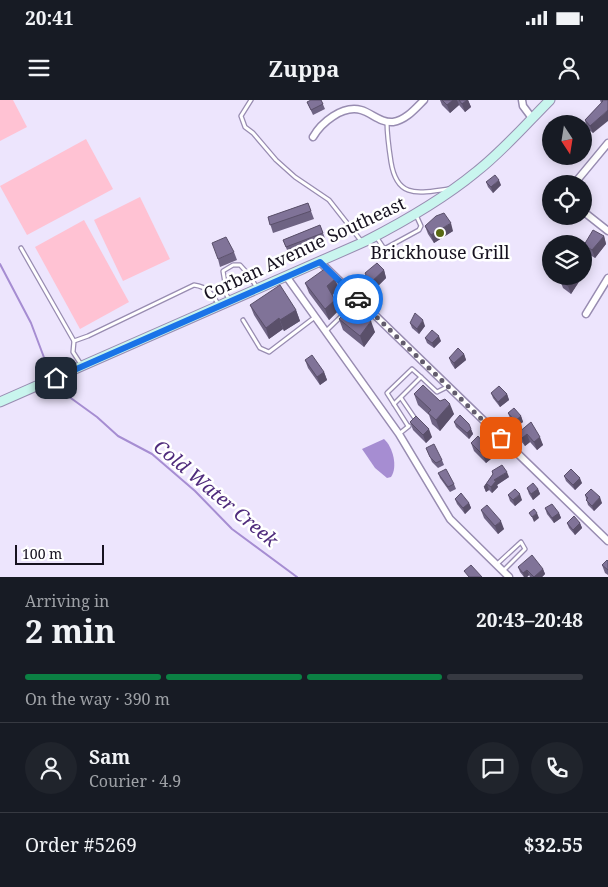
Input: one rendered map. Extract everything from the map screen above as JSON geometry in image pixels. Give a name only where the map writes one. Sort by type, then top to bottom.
[{"type":"main road","name":"Corban Avenue Southeast","points":[[0,402],[219,307],[376,236],[455,188],[495,156],[550,100]]},
{"type":"street","points":[[313,137],[320,125],[352,110],[360,110],[387,122],[406,118],[424,100]]},
{"type":"street","points":[[522,100],[523,106],[532,118]]},
{"type":"street","points":[[581,175],[608,143]]},
{"type":"street","points":[[592,218],[608,231]]},
{"type":"street","points":[[320,262],[608,541]]},
{"type":"street","points":[[286,276],[399,434],[450,519],[509,577]]},
{"type":"street","points":[[586,314],[608,278]]},
{"type":"lane","points":[[251,100],[241,116],[245,127],[253,133],[282,166],[329,200],[363,243]]},
{"type":"lane","points":[[387,122],[387,139],[393,173],[399,186],[408,190],[424,192],[455,188]]},
{"type":"lane","points":[[376,236],[383,247],[386,248],[419,230],[421,226],[415,214]]},
{"type":"lane","points":[[22,248],[74,341]]},
{"type":"lane","points":[[230,302],[223,276],[223,271],[227,268],[240,265],[258,289]]},
{"type":"lane","points":[[226,289],[251,278]]},
{"type":"lane","points":[[82,366],[71,347],[74,341],[194,285],[202,286],[212,293],[219,307]]},
{"type":"lane","points":[[326,331],[358,300]]},
{"type":"lane","points":[[243,320],[260,348],[263,351],[269,352],[316,317]]},
{"type":"lane","points":[[408,426],[387,393],[412,369],[437,392],[447,386]]},
{"type":"lane","points":[[394,404],[421,377]]},
{"type":"lane","points":[[399,434],[416,420],[401,398]]},
{"type":"lane","points":[[496,565],[519,542],[525,546],[525,549],[503,571]]},
{"type":"shaded area","points":[[0,100],[13,100],[27,127],[0,141]]},
{"type":"shaded area","points":[[86,139],[113,189],[27,235],[0,186]]},
{"type":"shaded area","points":[[140,197],[170,259],[123,281],[94,220]]},
{"type":"shaded area","points":[[84,220],[129,302],[80,329],[35,247]]},
{"type":"shaded area","points":[[384,439],[394,457],[393,473],[391,477],[387,478],[375,468],[362,449]]},
{"type":"building","points":[[321,100],[323,104],[311,110],[307,102]]},
{"type":"building","points":[[442,100],[453,100],[447,105]]},
{"type":"building","points":[[459,100],[467,100],[462,104]]},
{"type":"building","points":[[608,100],[608,110],[592,124],[592,115],[590,115],[603,101]]},
{"type":"building","points":[[495,175],[499,180],[491,187],[486,182]]},
{"type":"building","points":[[308,203],[311,211],[270,225],[268,217]]},
{"type":"building","points":[[444,213],[451,223],[431,235],[425,226],[436,216]]},
{"type":"building","points":[[320,225],[323,233],[286,247],[283,240]]},
{"type":"building","points":[[593,230],[604,236],[592,250],[592,235],[590,235]]},
{"type":"building","points":[[226,237],[234,252],[218,259],[212,243]]},
{"type":"building","points":[[377,263],[384,270],[368,285],[362,279],[366,275],[365,273]]},
{"type":"building","points":[[326,268],[335,279],[327,286],[335,300],[325,309],[305,283]]},
{"type":"building","points":[[280,285],[296,310],[280,320],[279,318],[266,328],[250,305]]},
{"type":"building","points":[[351,302],[371,321],[360,336],[339,319],[348,310],[345,308]]},
{"type":"building","points":[[415,313],[423,320],[417,329],[410,323]]},
{"type":"building","points":[[432,330],[439,336],[432,343],[425,338]]},
{"type":"building","points":[[458,348],[464,354],[454,363],[449,358]]},
{"type":"building","points":[[312,355],[324,372],[317,377],[305,360]]},
{"type":"building","points":[[423,385],[440,401],[445,399],[450,404],[436,420],[428,413],[431,410],[414,394]]},
{"type":"building","points":[[499,386],[507,394],[498,402],[491,393]]},
{"type":"building","points":[[514,408],[521,416],[515,421],[508,413]]},
{"type":"building","points":[[460,415],[469,424],[471,429],[467,433],[454,422]]},
{"type":"building","points":[[416,416],[429,429],[423,435],[410,422]]},
{"type":"building","points":[[531,422],[540,437],[534,442],[527,434],[522,438],[518,433]]},
{"type":"building","points":[[478,436],[489,450],[483,455],[471,443]]},
{"type":"building","points":[[434,444],[442,460],[436,463],[430,457],[426,448]]},
{"type":"building","points":[[502,465],[507,472],[494,480],[496,481],[491,487],[487,484],[484,487],[493,474],[492,471]]},
{"type":"building","points":[[446,469],[454,484],[448,487],[438,473]]},
{"type":"building","points":[[571,469],[580,478],[573,485],[564,476]]},
{"type":"building","points":[[533,483],[538,489],[531,494],[527,488]]},
{"type":"building","points":[[515,489],[520,494],[513,500],[508,495]]},
{"type":"building","points":[[591,489],[600,497],[592,506],[586,500],[588,498],[585,495]]},
{"type":"building","points":[[461,493],[469,503],[463,508],[455,499]]},
{"type":"building","points":[[552,504],[559,513],[552,518],[545,508]]},
{"type":"building","points":[[487,505],[501,521],[495,526],[481,510]]},
{"type":"building","points":[[534,509],[537,513],[532,517],[529,513]]},
{"type":"building","points":[[574,516],[580,523],[573,530],[567,523]]},
{"type":"building","points":[[532,555],[543,569],[534,577],[527,570],[523,573],[518,567]]},
{"type":"building","points":[[608,561],[608,570],[602,565]]},
{"type":"building","points":[[471,565],[482,577],[469,577],[464,571]]},
{"type":"waterway","name":"Cold Water Creek","points":[[0,264],[31,323],[51,376]]},
{"type":"waterway","name":"Cold Water Creek","points":[[55,382],[68,396],[97,417],[118,436],[152,454],[195,491],[232,529],[297,577]]},
{"type":"way so far","points":[[358,299],[501,438]]},
{"type":"place","name":"Brickhouse Grill","points":[[440,233]]},
{"type":"route","points":[[56,378],[320,262],[358,299]]}]
